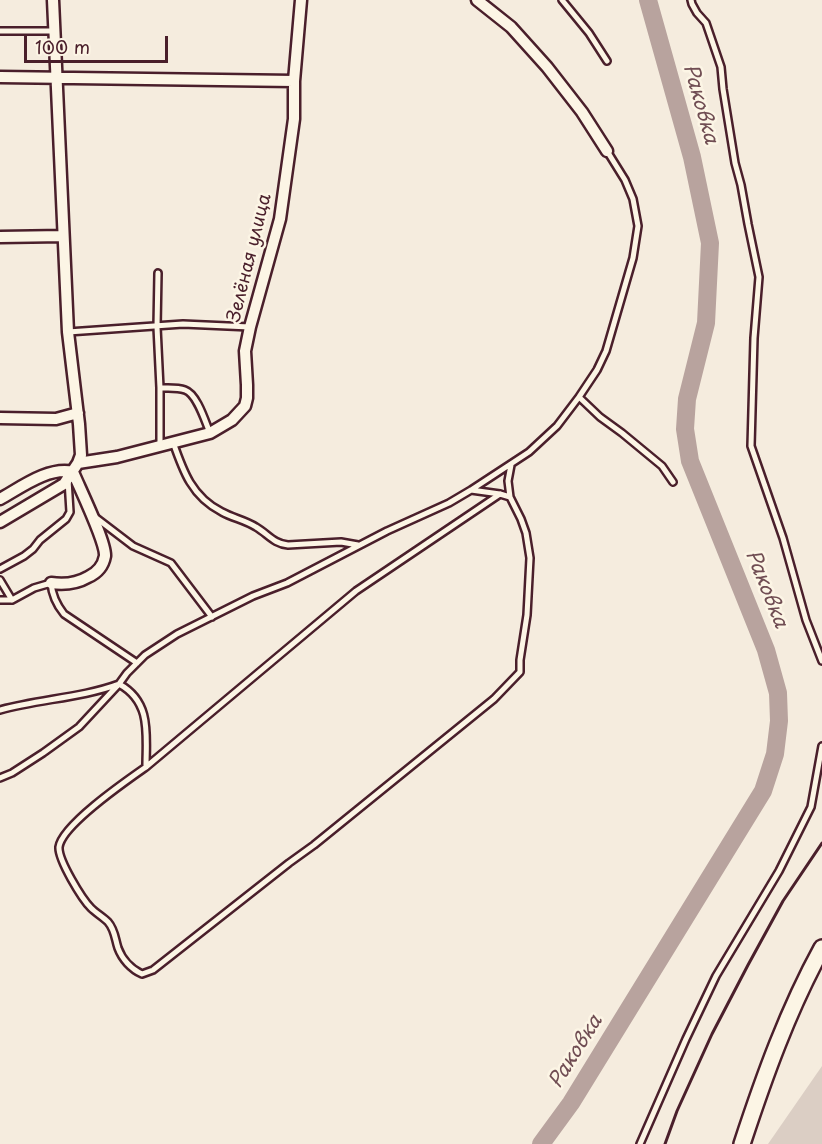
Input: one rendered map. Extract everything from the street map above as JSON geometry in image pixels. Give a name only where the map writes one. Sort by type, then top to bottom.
[{"type":"main road","points":[[742,1144],[794,1004],[822,948]]},
{"type":"street","points":[[0,522],[59,488],[73,472],[81,447],[68,332],[53,0]]},
{"type":"street","name":"Зелёная улица","points":[[210,433],[232,420],[245,406],[247,398],[245,351],[280,219],[294,120],[294,81],[301,0]]},
{"type":"street","points":[[477,0],[511,27],[547,67],[582,112],[607,151]]},
{"type":"street","points":[[0,77],[294,81]]},
{"type":"street","points":[[0,237],[63,236]]},
{"type":"street","points":[[0,418],[56,419],[78,413]]},
{"type":"street","points":[[0,499],[35,479],[61,471],[73,472],[117,457],[210,433]]},
{"type":"street","points":[[51,583],[64,585],[85,579],[101,568],[105,555],[73,472]]},
{"type":"lane","points":[[562,0],[589,33],[607,62]]},
{"type":"lane","points":[[691,0],[697,13],[706,23],[721,67],[735,163],[759,277],[754,338],[751,446],[783,538],[806,620],[822,661]]},
{"type":"lane","points":[[0,31],[55,31]]},
{"type":"lane","points":[[0,778],[12,773],[79,727],[145,655],[177,634],[449,503],[511,465],[557,426],[597,370],[606,351],[637,237],[637,214],[633,199],[625,180],[607,151]]},
{"type":"lane","points":[[158,273],[160,446]]},
{"type":"lane","points":[[68,332],[183,324],[250,327]]},
{"type":"lane","points":[[160,388],[188,391],[194,396],[210,433]]},
{"type":"lane","points":[[579,397],[600,417],[662,466],[673,482]]},
{"type":"lane","points":[[172,442],[183,471],[200,498],[222,512],[258,528],[280,545],[342,542],[358,545]]},
{"type":"lane","points":[[500,494],[356,591],[146,767],[111,791],[72,827],[62,841],[60,855],[68,874],[84,899],[112,927],[121,954],[128,964],[142,974],[153,970],[314,845],[494,699],[520,672],[527,615],[530,558],[526,533],[510,497],[508,481],[511,465]]},
{"type":"lane","points":[[0,569],[24,556],[66,519],[70,512],[73,472]]},
{"type":"lane","points":[[471,490],[510,497]]},
{"type":"lane","points":[[91,514],[133,546],[171,563],[212,617]]},
{"type":"lane","points":[[0,580],[12,600]]},
{"type":"lane","points":[[0,600],[12,600],[34,588],[51,583],[57,605],[64,614],[137,663]]},
{"type":"lane","points":[[0,710],[94,692],[119,684],[134,695],[144,715],[146,767]]},
{"type":"lane","points":[[640,1144],[716,976],[779,871],[811,807],[822,746]]},
{"type":"shaded area","points":[[822,1066],[822,1144],[768,1144]]},
{"type":"waterway","name":"Раковка","points":[[541,1144],[571,1103],[763,791],[775,754],[779,721],[778,693],[766,650],[690,461],[685,429],[687,399],[706,323],[710,243],[692,157],[648,0]]},
{"type":"railway","points":[[665,1144],[677,1111],[712,1034],[783,901],[822,843]]}]
